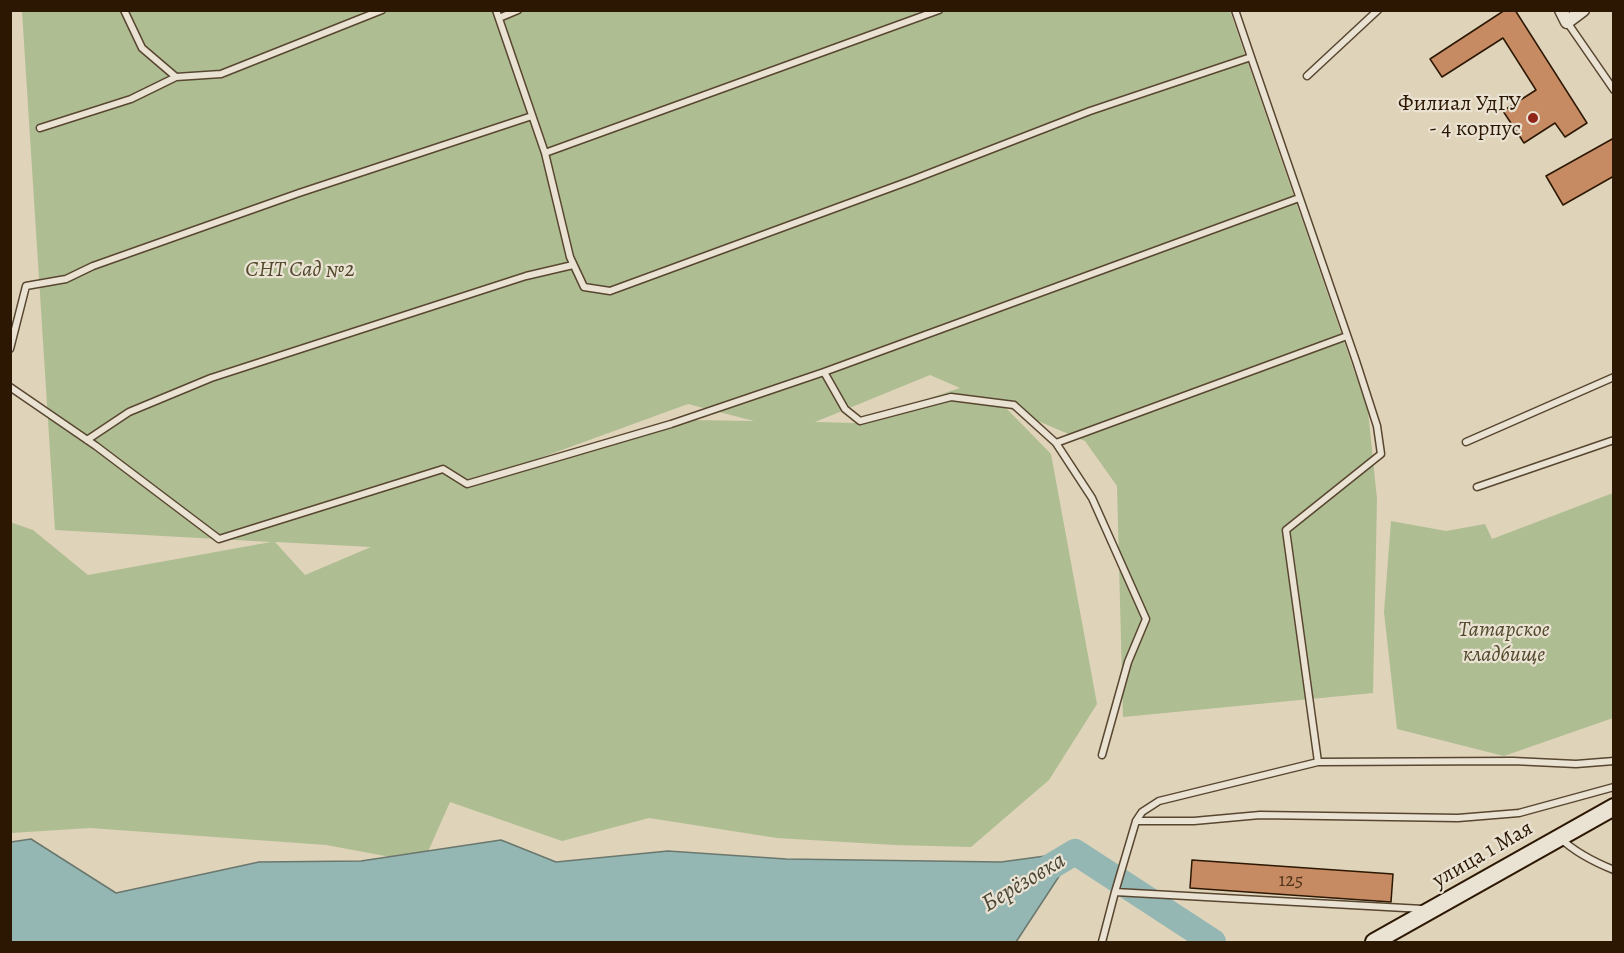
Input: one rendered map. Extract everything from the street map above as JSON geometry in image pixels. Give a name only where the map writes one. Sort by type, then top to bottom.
[{"type":"main road","name":"улица 1 Мая","points":[[1374,942],[1614,807]]},
{"type":"street","points":[[1564,16],[1583,10]]},
{"type":"lane","points":[[124,10],[142,48],[176,77]]},
{"type":"lane","points":[[40,128],[131,99],[176,77],[221,74],[382,10]]},
{"type":"lane","points":[[518,10],[498,14],[545,153],[573,265],[584,287],[610,291],[912,180],[1090,111],[1251,57]]},
{"type":"lane","points":[[545,153],[939,10]]},
{"type":"lane","points":[[1235,10],[1377,426],[1381,454],[1286,530],[1318,762]]},
{"type":"lane","points":[[1307,76],[1378,10]]},
{"type":"lane","points":[[1564,16],[1614,90]]},
{"type":"lane","points":[[10,349],[26,286],[66,279],[93,266],[299,193],[532,116]]},
{"type":"lane","points":[[10,387],[87,440],[219,539],[443,469],[466,484],[671,424],[824,372],[1299,198]]},
{"type":"lane","points":[[87,440],[129,412],[211,378],[526,276],[573,265]]},
{"type":"lane","points":[[1056,443],[1347,336]]},
{"type":"lane","points":[[824,372],[844,409],[860,421],[951,397],[1014,405],[1056,443],[1092,498],[1146,619],[1128,662],[1102,755]]},
{"type":"lane","points":[[1466,442],[1614,377]]},
{"type":"lane","points":[[1477,487],[1614,440]]},
{"type":"lane","points":[[1102,942],[1136,821],[1142,812],[1159,801],[1318,762],[1513,761],[1576,764],[1614,761]]},
{"type":"lane","points":[[1136,821],[1194,821],[1260,815],[1458,818],[1519,813],[1614,787]]},
{"type":"lane","points":[[1559,837],[1569,847],[1614,870]]},
{"type":"lane","points":[[1115,891],[1433,909]]},
{"type":"green space","name":"СНТ Сад №2","points":[[22,11],[1230,11],[1368,411],[1377,499],[1373,693],[1123,717],[1117,486],[1085,441],[1005,407],[1051,454],[1097,704],[1049,780],[971,847],[777,838],[649,818],[562,841],[450,802],[423,863],[326,845],[90,828],[11,833],[10,522],[33,530],[88,575],[271,542],[55,530]],"holes":[[[930,375],[960,388],[854,423],[815,422]],[[688,404],[754,421],[686,420],[529,462]],[[275,542],[371,547],[305,575]]]},
{"type":"green space","name":"Татарское кладбище","points":[[1613,493],[1613,718],[1504,756],[1397,729],[1384,612],[1391,521],[1446,531],[1485,524],[1492,539]]},
{"type":"water","points":[[31,839],[116,893],[259,862],[361,861],[501,840],[556,862],[668,851],[786,859],[1001,862],[1075,852],[1016,942],[11,942],[11,842]]},
{"type":"building","points":[[1505,10],[1515,10],[1587,123],[1565,137],[1555,123],[1524,143],[1503,111],[1536,90],[1503,38],[1442,77],[1430,59]]},
{"type":"building","points":[[1614,138],[1614,176],[1563,205],[1546,176]]},
{"type":"building","points":[[1192,860],[1393,874],[1391,902],[1190,888]]},
{"type":"waterway","name":"Берёзовка","points":[[1045,870],[1075,852],[1213,942]]},
{"type":"place","name":"Филиал УдГУ - 4 корпус","points":[[1533,118]]}]
